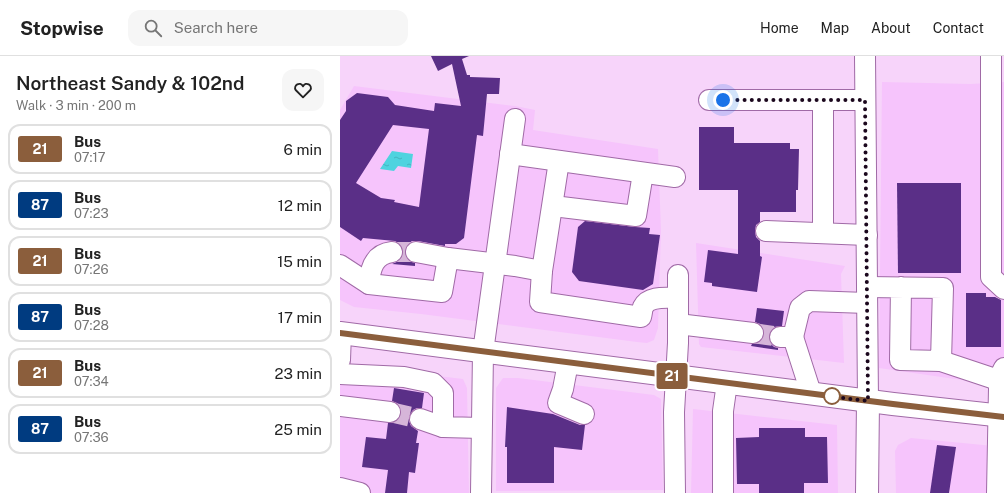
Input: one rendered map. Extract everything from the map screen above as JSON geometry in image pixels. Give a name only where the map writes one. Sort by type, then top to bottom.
[{"type":"main road","points":[[340,333],[811,394],[1001,416]]},
{"type":"main road","points":[[867,493],[868,401]]},
{"type":"street","points":[[865,56],[868,401]]},
{"type":"street","points":[[991,56],[991,277],[1004,289]]},
{"type":"street","points":[[709,100],[865,100]]},
{"type":"street","points":[[823,100],[823,233]]},
{"type":"street","points":[[481,493],[483,352],[515,119]]},
{"type":"street","points":[[510,154],[675,178]]},
{"type":"street","points":[[559,161],[542,271],[540,302],[641,317],[644,307],[648,301],[652,299],[678,298]]},
{"type":"street","points":[[553,206],[636,216],[644,173]]},
{"type":"street","points":[[766,231],[866,235]]},
{"type":"street","points":[[368,284],[374,261],[386,252],[392,252]]},
{"type":"street","points":[[416,252],[542,271]]},
{"type":"street","points":[[340,265],[368,284],[442,292],[448,258]]},
{"type":"street","points":[[675,493],[674,412],[678,324],[678,275]]},
{"type":"street","points":[[901,287],[900,360],[941,361],[1001,374],[1001,416],[997,493]]},
{"type":"street","points":[[811,394],[787,337],[800,308],[809,301],[867,295],[901,287],[943,288],[941,361]]},
{"type":"street","points":[[678,324],[753,333]]},
{"type":"street","points":[[340,333],[340,360]]},
{"type":"street","points":[[568,363],[563,389],[558,403],[584,414]]},
{"type":"street","points":[[340,374],[404,377],[433,383],[443,393],[443,427]]},
{"type":"street","points":[[723,493],[723,411],[727,383]]},
{"type":"street","points":[[340,406],[390,412]]},
{"type":"street","points":[[420,419],[443,427],[482,428]]},
{"type":"street","points":[[340,488],[360,493]]},
{"type":"shaded area","points":[[882,82],[971,84],[1004,82],[1004,384],[969,381],[879,368]]},
{"type":"shaded area","points":[[354,86],[515,106],[535,110],[533,130],[658,149],[661,231],[658,328],[654,340],[647,343],[637,342],[421,314],[354,307],[340,300],[340,110]]},
{"type":"shaded area","points":[[696,243],[845,266],[841,274],[844,363],[701,347],[699,344]]},
{"type":"shaded area","points":[[340,364],[463,379],[467,388],[469,493],[340,493]]},
{"type":"shaded area","points":[[503,378],[518,378],[654,395],[661,399],[663,490],[496,491],[496,388]]},
{"type":"shaded area","points":[[693,409],[837,425],[838,493],[691,493]]},
{"type":"shaded area","points":[[911,438],[1004,447],[1004,493],[896,493],[895,451],[898,445]]},
{"type":"water","points":[[392,151],[413,154],[411,168],[398,166],[394,171],[380,169]]},
{"type":"building","points":[[431,56],[469,56],[462,59],[467,75],[470,75],[470,77],[500,78],[499,94],[487,94],[483,136],[477,135],[464,238],[456,244],[445,244],[445,246],[412,241],[408,244],[405,250],[405,255],[409,261],[415,263],[415,266],[392,264],[399,261],[403,256],[403,250],[400,244],[395,241],[363,238],[361,241],[340,227],[340,120],[346,111],[346,101],[357,93],[388,97],[395,105],[434,111],[435,103],[461,106],[452,64],[438,71]],"holes":[[[393,125],[429,129],[419,207],[394,202],[395,200],[381,198],[356,183]]]},
{"type":"building","points":[[699,127],[734,127],[734,143],[790,143],[790,149],[799,149],[796,212],[760,212],[760,222],[756,225],[756,237],[760,241],[760,256],[762,257],[757,292],[712,286],[712,283],[704,282],[708,250],[738,254],[738,190],[699,190]]},
{"type":"building","points":[[897,183],[961,183],[961,273],[898,273]]},
{"type":"building","points":[[585,221],[650,228],[649,234],[660,235],[653,284],[643,290],[579,281],[572,272],[578,227]]},
{"type":"building","points":[[966,293],[986,293],[986,297],[995,297],[1001,300],[1001,347],[966,347]]},
{"type":"building","points":[[757,308],[784,311],[782,326],[774,327],[770,332],[769,337],[770,343],[774,347],[778,348],[778,350],[751,346],[752,344],[757,344],[762,340],[764,335],[763,328],[760,324],[755,322]]},
{"type":"building","points":[[394,388],[424,393],[422,408],[413,410],[409,416],[411,426],[418,431],[416,443],[419,443],[415,473],[409,472],[407,493],[385,493],[388,470],[362,467],[366,437],[386,439],[388,423],[394,423],[399,419],[401,408],[397,403],[392,401]]},
{"type":"building","points":[[507,407],[553,414],[580,425],[585,425],[582,450],[554,447],[554,483],[507,483],[507,447],[505,447]]},
{"type":"building","points":[[759,428],[805,428],[805,437],[827,437],[828,483],[804,483],[804,493],[759,493],[759,484],[737,484],[736,438],[759,437]]},
{"type":"building","points":[[937,445],[956,447],[949,493],[930,493]]},
{"type":"tunnel","points":[[392,252],[416,252]]},
{"type":"tunnel","points":[[753,333],[780,337]]},
{"type":"tunnel","points":[[390,412],[420,419]]},
{"type":"bus line","name":"21","points":[[340,333],[686,378],[1004,417]]},
{"type":"route","points":[[723,100],[865,100],[868,401],[826,396],[832,396]]}]
